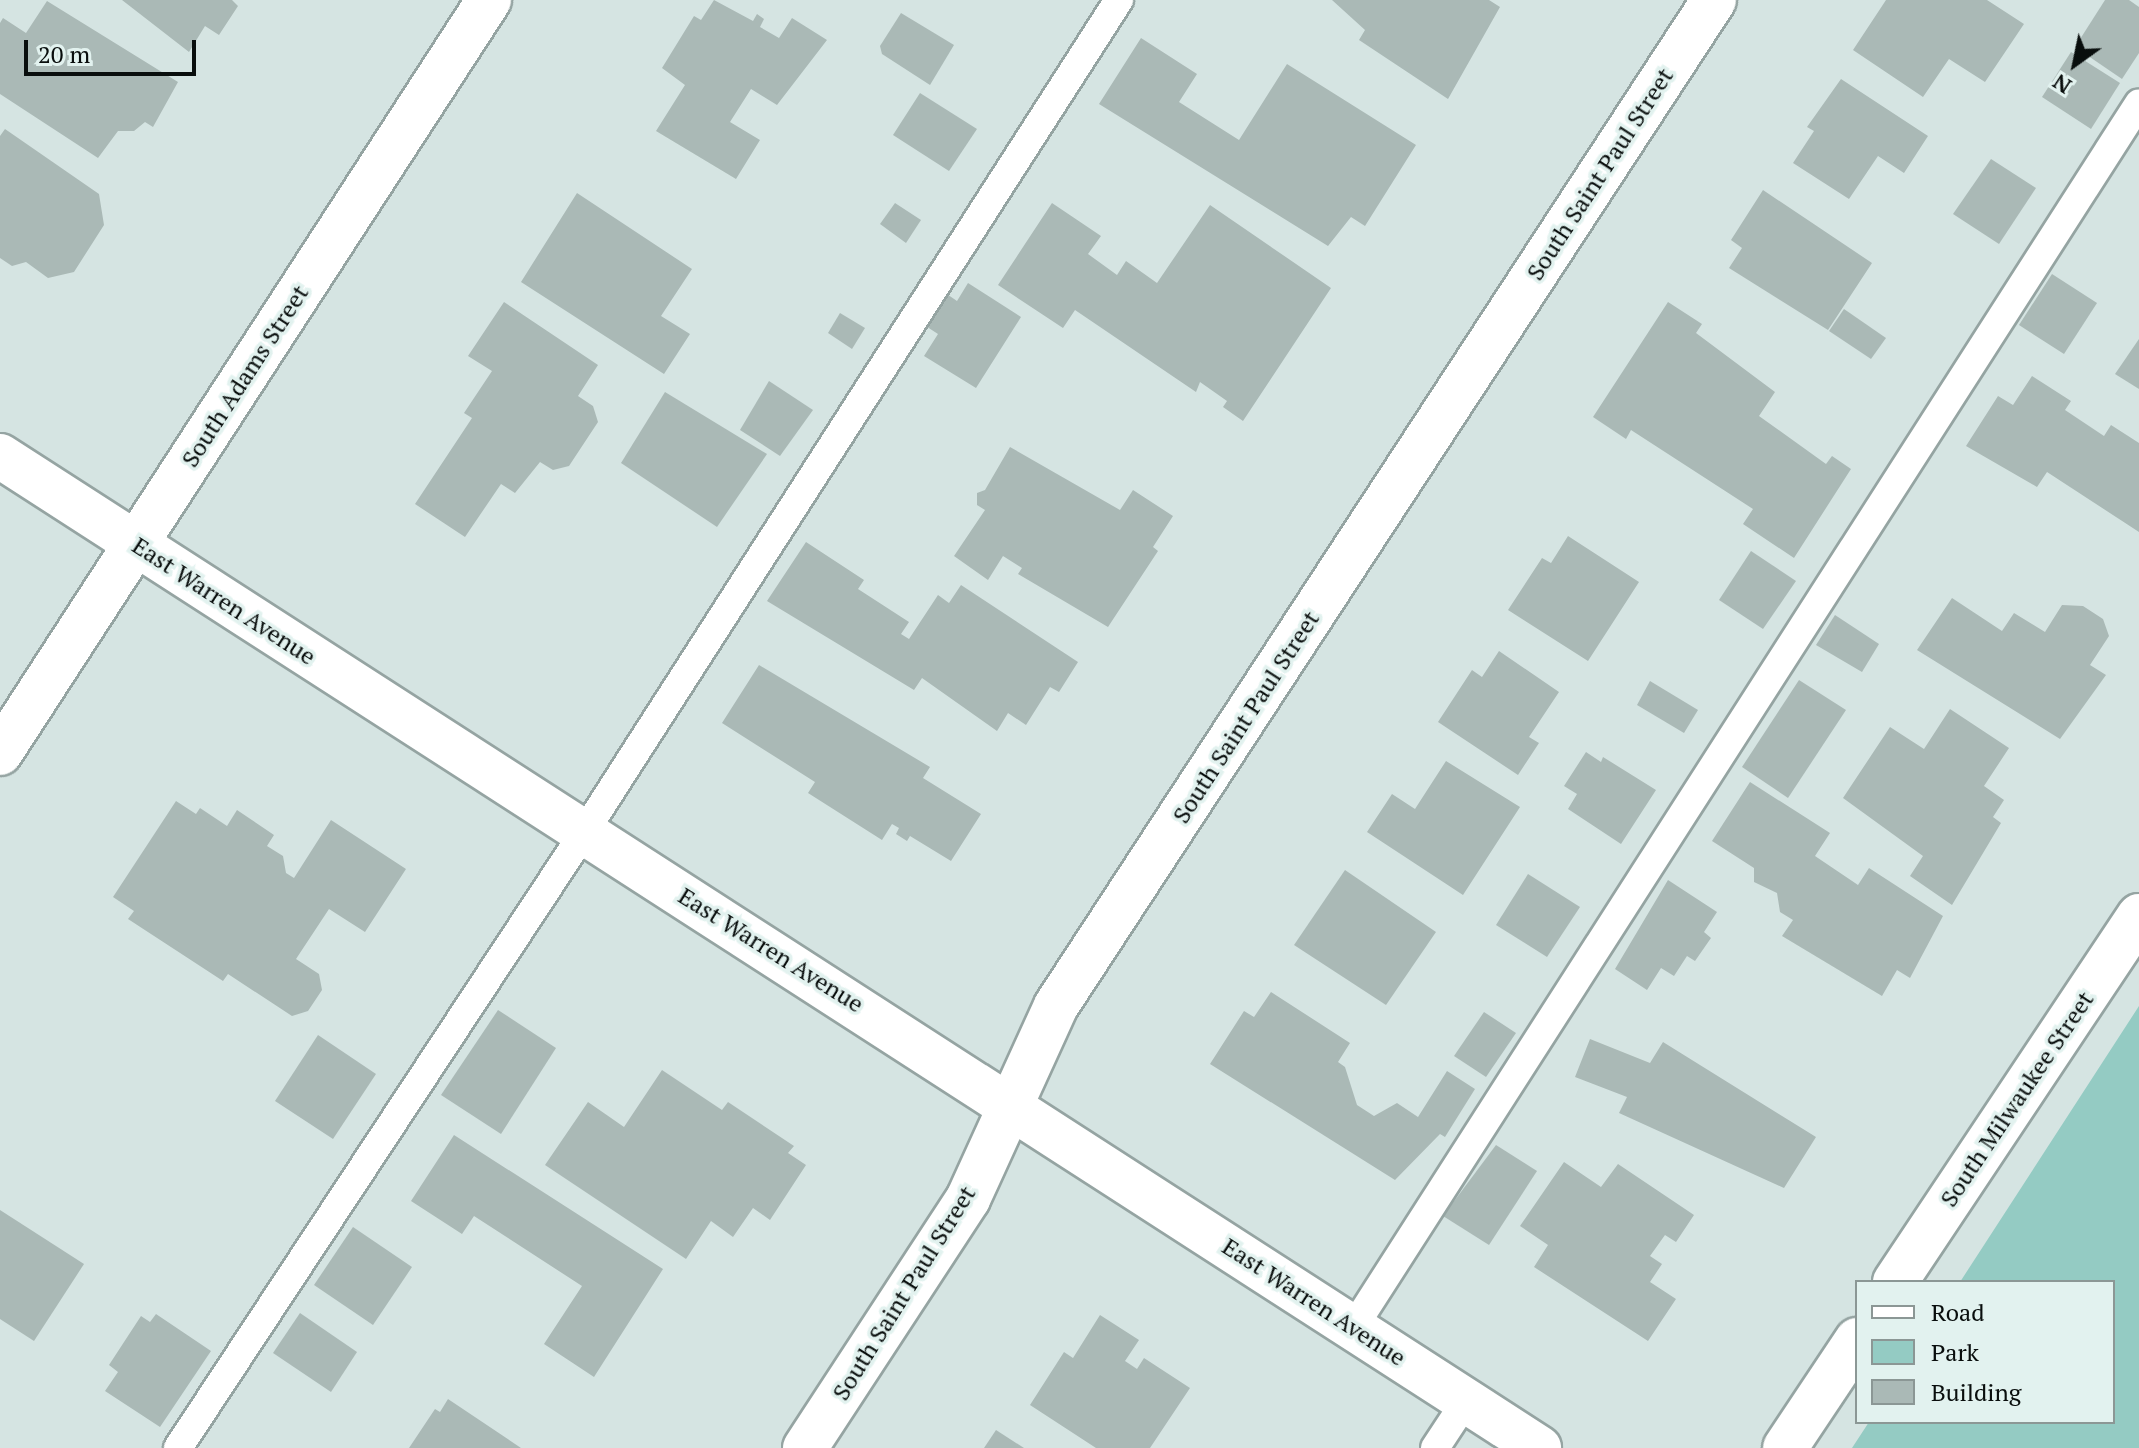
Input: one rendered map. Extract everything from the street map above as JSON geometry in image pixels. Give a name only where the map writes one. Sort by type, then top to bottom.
[{"type":"street","name":"South Adams Street","points":[[0,753],[489,0]]},
{"type":"street","name":"South Saint Paul Street","points":[[805,1448],[968,1199],[1009,1102],[1056,1006],[1714,0]]},
{"type":"street","name":"East Warren Avenue","points":[[0,456],[1009,1102],[1539,1448]]},
{"type":"street","name":"South Milwaukee Street","points":[[1896,1280],[2139,916]]},
{"type":"street","points":[[1785,1448],[1855,1343]]},
{"type":"lane","points":[[178,1448],[585,831],[1119,0]]},
{"type":"lane","points":[[1353,1328],[2139,103]]},
{"type":"lane","points":[[1435,1448],[1466,1401]]},
{"type":"green space","points":[[2139,1006],[2139,1448],[1852,1448],[1868,1424],[2115,1424],[2115,1280],[1961,1280]]},
{"type":"building","points":[[122,0],[232,0],[238,6],[219,35],[205,26],[189,52]]},
{"type":"building","points":[[714,0],[753,21],[757,14],[764,19],[760,27],[779,38],[792,18],[827,40],[777,105],[751,89],[730,122],[760,140],[736,179],[656,131],[685,85],[662,68],[694,16],[701,20]]},
{"type":"building","points":[[1332,0],[1489,0],[1500,7],[1448,99],[1359,40],[1365,30]]},
{"type":"building","points":[[1886,0],[1987,0],[2024,24],[1985,82],[1949,59],[1923,97],[1853,50]]},
{"type":"building","points":[[2105,0],[2129,0],[2139,7],[2139,53],[2122,79],[2075,47]]},
{"type":"building","points":[[47,1],[178,82],[153,127],[145,122],[134,131],[118,131],[98,158],[0,94],[0,23],[3,18],[26,33]]},
{"type":"building","points":[[901,13],[954,45],[930,85],[882,54],[880,46]]},
{"type":"building","points":[[1141,38],[1197,74],[1179,102],[1239,140],[1287,64],[1416,145],[1365,226],[1351,217],[1328,246],[1099,104]]},
{"type":"building","points":[[2071,52],[2120,83],[2091,129],[2042,97]]},
{"type":"building","points":[[1841,79],[1928,136],[1904,173],[1878,156],[1849,199],[1793,163],[1814,131],[1807,127]]},
{"type":"building","points":[[920,93],[977,129],[949,171],[893,135]]},
{"type":"building","points":[[5,129],[99,194],[104,225],[74,272],[48,278],[26,262],[12,266],[0,258],[0,136]]},
{"type":"building","points":[[1991,159],[2036,188],[1999,244],[1953,214]]},
{"type":"building","points":[[1763,190],[1872,263],[1828,330],[1729,268],[1742,248],[1731,240]]},
{"type":"building","points":[[577,193],[692,269],[661,316],[690,334],[664,374],[521,282]]},
{"type":"building","points":[[895,203],[921,220],[906,243],[880,224]]},
{"type":"building","points":[[1052,203],[1101,236],[1088,254],[1117,275],[1126,261],[1157,283],[1210,205],[1331,288],[1243,421],[1223,407],[1227,401],[1200,382],[1196,392],[1075,310],[1063,328],[998,285]]},
{"type":"building","points":[[2052,274],[2097,303],[2064,354],[2019,325]]},
{"type":"building","points":[[968,283],[1021,317],[976,388],[924,356],[938,334],[918,321],[938,288],[957,301]]},
{"type":"building","points":[[504,302],[598,365],[578,396],[593,406],[598,422],[569,466],[553,470],[540,462],[515,493],[501,484],[465,537],[415,504],[472,418],[464,413],[492,371],[468,356]]},
{"type":"building","points":[[1668,302],[1702,324],[1696,333],[1775,392],[1759,416],[1826,464],[1832,456],[1851,469],[1794,558],[1743,524],[1753,509],[1631,430],[1626,439],[1593,417]]},
{"type":"building","points":[[1844,309],[1886,338],[1871,359],[1829,331]]},
{"type":"building","points":[[840,313],[865,328],[852,349],[828,333]]},
{"type":"building","points":[[2139,339],[2139,389],[2115,374]]},
{"type":"building","points":[[2032,376],[2071,401],[2065,410],[2104,436],[2111,425],[2139,443],[2139,532],[2047,472],[2037,487],[1966,446],[1998,396],[2013,405]]},
{"type":"building","points":[[769,381],[813,410],[780,456],[740,430]]},
{"type":"building","points":[[665,392],[767,454],[717,527],[621,463]]},
{"type":"building","points":[[1010,447],[1120,510],[1133,490],[1173,516],[1153,547],[1158,551],[1108,627],[1018,574],[1022,568],[1003,556],[988,580],[954,556],[985,510],[977,505],[977,493],[985,490]]},
{"type":"building","points":[[1568,536],[1639,582],[1588,661],[1508,610],[1542,558],[1551,563]]},
{"type":"building","points":[[806,542],[864,580],[858,589],[909,622],[901,634],[909,639],[938,595],[949,603],[961,585],[1078,662],[1059,692],[1050,687],[1026,725],[1008,713],[997,731],[922,678],[914,690],[767,601]]},
{"type":"building","points":[[1751,551],[1796,581],[1763,629],[1719,600]]},
{"type":"building","points":[[1952,598],[2002,631],[2014,613],[2045,632],[2062,605],[2083,606],[2103,619],[2109,636],[2090,665],[2106,675],[2060,739],[1917,650]]},
{"type":"building","points":[[1835,615],[1879,644],[1862,672],[1816,645]]},
{"type":"building","points":[[1499,651],[1559,692],[1529,737],[1539,743],[1518,775],[1438,722],[1472,670],[1482,677]]},
{"type":"building","points":[[759,665],[930,767],[923,778],[981,814],[951,861],[910,836],[907,841],[896,834],[899,828],[892,824],[882,840],[808,793],[815,782],[722,723]]},
{"type":"building","points":[[1799,680],[1846,710],[1788,798],[1742,767]]},
{"type":"building","points":[[1650,681],[1698,710],[1684,733],[1637,705]]},
{"type":"building","points":[[1950,709],[2009,748],[1984,786],[2004,800],[1993,817],[2001,823],[1952,905],[1910,876],[1923,856],[1843,798],[1890,727],[1924,749]]},
{"type":"building","points":[[1586,752],[1601,762],[1603,757],[1656,790],[1621,844],[1568,809],[1577,794],[1564,786]]},
{"type":"building","points":[[1446,761],[1520,807],[1463,895],[1367,832],[1392,794],[1415,809]]},
{"type":"building","points":[[1750,782],[1830,833],[1815,856],[1858,885],[1869,868],[1943,916],[1910,978],[1897,970],[1882,996],[1782,936],[1793,920],[1780,912],[1777,893],[1754,882],[1754,868],[1712,841]]},
{"type":"building","points":[[176,801],[196,814],[200,808],[227,826],[237,810],[274,835],[267,846],[283,856],[286,873],[294,878],[331,820],[406,869],[365,932],[329,909],[296,959],[319,974],[322,990],[308,1011],[292,1016],[228,974],[223,981],[128,919],[134,911],[113,897]]},
{"type":"building","points":[[1345,870],[1436,932],[1386,1005],[1294,945]]},
{"type":"building","points":[[1528,874],[1580,907],[1547,957],[1496,925]]},
{"type":"building","points":[[1668,880],[1717,912],[1704,932],[1711,938],[1695,961],[1687,956],[1674,976],[1661,968],[1647,990],[1615,969]]},
{"type":"building","points":[[1271,992],[1350,1043],[1338,1062],[1345,1067],[1357,1105],[1374,1116],[1397,1103],[1418,1117],[1447,1071],[1475,1089],[1445,1137],[1440,1134],[1395,1180],[1210,1064],[1244,1011],[1254,1017]]},
{"type":"building","points":[[498,1010],[556,1048],[501,1134],[441,1095]]},
{"type":"building","points":[[1484,1012],[1516,1033],[1486,1077],[1454,1056]]},
{"type":"building","points":[[318,1035],[376,1074],[333,1139],[275,1101]]},
{"type":"building","points":[[1590,1039],[1650,1063],[1663,1042],[1816,1137],[1784,1188],[1619,1113],[1627,1097],[1575,1077]]},
{"type":"building","points":[[662,1070],[722,1110],[728,1102],[794,1146],[788,1153],[806,1165],[770,1220],[753,1208],[733,1237],[711,1221],[686,1259],[545,1165],[588,1102],[624,1127]]},
{"type":"building","points":[[454,1135],[663,1269],[594,1377],[544,1344],[582,1286],[474,1216],[462,1234],[411,1201]]},
{"type":"building","points":[[1496,1145],[1537,1171],[1489,1245],[1443,1216]]},
{"type":"building","points":[[1564,1162],[1601,1187],[1618,1164],[1694,1215],[1676,1242],[1665,1235],[1650,1256],[1662,1264],[1650,1282],[1676,1299],[1648,1341],[1534,1267],[1548,1245],[1520,1226]]},
{"type":"building","points":[[0,1210],[84,1264],[34,1341],[0,1319]]},
{"type":"building","points":[[353,1227],[412,1267],[373,1325],[314,1285]]},
{"type":"building","points":[[300,1313],[357,1352],[331,1392],[273,1353]]},
{"type":"building","points":[[156,1314],[211,1351],[160,1427],[105,1391],[118,1372],[109,1365],[141,1316],[150,1322]]},
{"type":"building","points":[[1100,1315],[1139,1340],[1125,1361],[1137,1369],[1144,1358],[1190,1388],[1150,1448],[1096,1448],[1030,1405],[1064,1352],[1073,1358]]},
{"type":"building","points":[[448,1399],[521,1448],[409,1448],[435,1409],[440,1412]]},
{"type":"building","points":[[996,1430],[1024,1448],[984,1448]]}]
